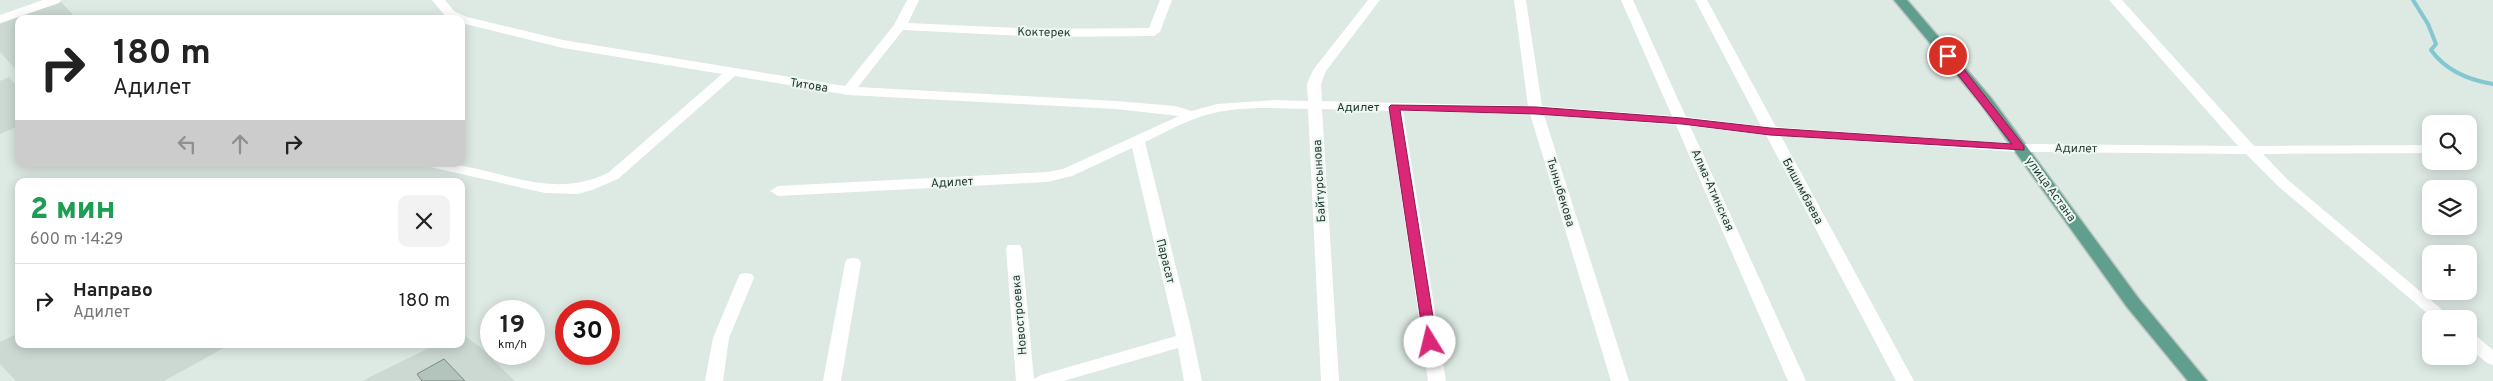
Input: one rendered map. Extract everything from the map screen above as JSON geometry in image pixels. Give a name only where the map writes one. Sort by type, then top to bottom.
[{"type":"main road","name":"улица Астана","points":[[1900,0],[1986,101],[2133,303],[2198,381]]},
{"type":"street","points":[[0,19],[55,0]]},
{"type":"street","name":"Титова","points":[[438,0],[452,15]]},
{"type":"street","points":[[848,91],[900,26],[913,0]]},
{"type":"street","name":"Коктерек","points":[[900,26],[1042,32],[1154,32],[1166,0]]},
{"type":"street","name":"Байтурсынова","points":[[1330,381],[1314,84],[1320,70],[1374,0]]},
{"type":"street","name":"Тыныбекова","points":[[1520,0],[1536,110],[1620,381]]},
{"type":"street","name":"Алма-Атинская","points":[[1627,0],[1797,381]]},
{"type":"street","name":"Бишимбаева","points":[[1701,0],[1906,381]]},
{"type":"street","points":[[2115,0],[2250,150],[2283,183],[2435,310]]},
{"type":"street","name":"Титова","points":[[465,20],[563,44],[848,91],[1116,104],[1176,110],[1192,115]]},
{"type":"street","points":[[449,167],[547,188],[575,190],[592,186],[613,176],[731,73]]},
{"type":"street","name":"Адилет","points":[[778,191],[1047,177],[1067,173],[1192,115],[1217,108],[1274,104],[1536,110],[1682,121],[1770,131],[2020,148],[2422,149]]},
{"type":"street","points":[[1394,107],[1436,381]]},
{"type":"street","name":"Парасат","points":[[1137,141],[1193,381]]},
{"type":"street","name":"Новостроевка","points":[[1014,248],[1025,381]]},
{"type":"street","points":[[832,381],[853,263]]},
{"type":"street","points":[[714,381],[721,338],[746,278]]},
{"type":"street","points":[[1040,381],[1184,340]]},
{"type":"street","points":[[2477,345],[2493,359]]},
{"type":"shaded area","points":[[61,2],[73,15],[25,15]]},
{"type":"shaded area","points":[[15,19],[15,69],[0,52],[0,24]]},
{"type":"shaded area","points":[[9,77],[15,84],[15,128],[0,134],[0,81]]},
{"type":"shaded area","points":[[15,335],[15,348],[224,348],[164,381],[16,381],[0,364],[0,342]]},
{"type":"shaded area","points":[[465,336],[480,347],[480,365],[499,365],[515,381],[362,381],[429,348],[465,348]]},
{"type":"building","points":[[444,359],[465,381],[422,381],[417,374]]},
{"type":"waterway","points":[[2413,0],[2428,24],[2436,44],[2431,50],[2437,57],[2451,69],[2466,77],[2493,84]]},
{"type":"route","points":[[1430,342],[1394,107],[1536,110],[1682,121],[1770,131],[2020,148],[1986,101],[1948,56]]}]
